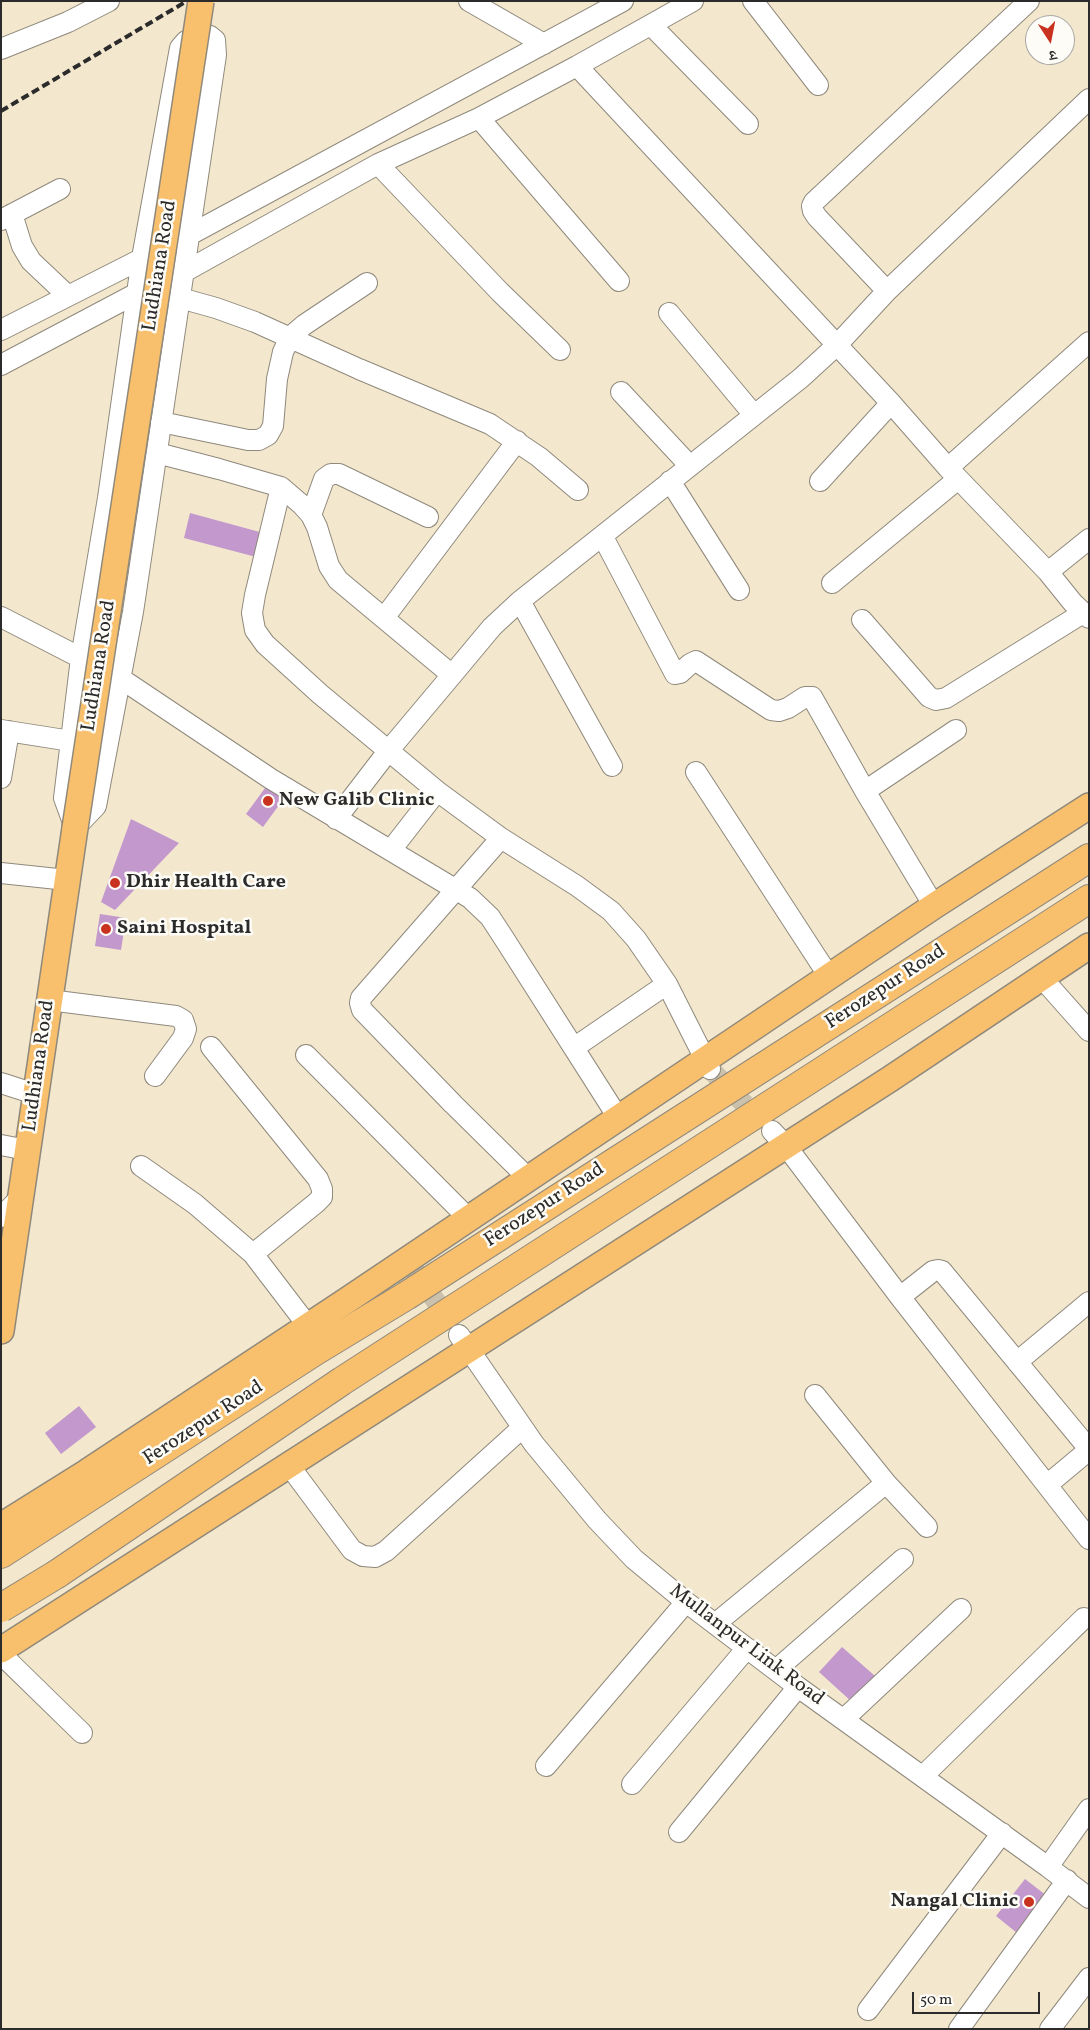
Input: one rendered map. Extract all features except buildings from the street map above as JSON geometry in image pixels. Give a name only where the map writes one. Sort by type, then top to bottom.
[{"type":"highway","name":"Ferozepur Road","points":[[1,1554],[1089,858]]},
{"type":"highway","points":[[1,1608],[57,1574],[342,1381],[1089,899]]},
{"type":"main road","name":"Ludhiana Road","points":[[1,1331],[200,1]]},
{"type":"main road","points":[[1,1526],[103,1462],[308,1326],[411,1265],[469,1219],[529,1178],[619,1118],[708,1065],[934,906],[1089,806]]},
{"type":"main road","points":[[1,1650],[288,1464],[464,1342],[779,1138],[922,1058],[1089,946]]},
{"type":"main road","points":[[1,1604],[25,1634]]},
{"type":"street","points":[[1,49],[68,22],[109,1]]},
{"type":"street","points":[[469,1],[544,44]]},
{"type":"street","points":[[1,330],[189,236],[623,1]]},
{"type":"street","points":[[184,272],[378,164],[479,118],[693,1]]},
{"type":"street","points":[[753,1],[818,84]]},
{"type":"street","points":[[887,290],[813,212],[812,206],[814,202],[1029,1]]},
{"type":"street","points":[[651,25],[748,124]]},
{"type":"street","points":[[204,34],[215,40],[216,55],[133,612],[120,678],[96,806],[75,828],[64,798],[82,658],[108,498],[142,258],[180,48],[186,41],[204,34]]},
{"type":"street","points":[[577,66],[891,403],[953,474],[1048,572],[1073,604],[1086,615],[946,698],[936,700],[930,697],[862,620]]},
{"type":"street","points":[[336,819],[389,750],[492,627],[520,601],[603,537],[688,465],[800,378],[837,345],[887,290],[1089,99]]},
{"type":"street","points":[[479,118],[619,281]]},
{"type":"street","points":[[378,164],[500,292],[560,350]]},
{"type":"street","points":[[60,189],[7,217],[31,261],[68,296]]},
{"type":"street","points":[[224,217],[237,243]]},
{"type":"street","points":[[161,422],[248,440],[259,440],[268,435],[273,426],[283,352],[290,337],[304,324],[368,282]]},
{"type":"street","points":[[1,365],[137,293]]},
{"type":"street","points":[[180,298],[255,322],[359,369],[490,424],[517,440],[540,457],[578,490]]},
{"type":"street","points":[[669,313],[754,415]]},
{"type":"street","points":[[832,583],[953,474],[1089,342]]},
{"type":"street","points":[[621,392],[688,465]]},
{"type":"street","points":[[820,481],[891,403]]},
{"type":"street","points":[[384,618],[517,440]]},
{"type":"street","points":[[157,453],[281,487],[311,515],[317,528],[328,566],[338,580],[452,675]]},
{"type":"street","points":[[311,515],[324,479],[331,474],[339,474],[428,517]]},
{"type":"street","points":[[670,481],[739,590]]},
{"type":"street","points":[[281,487],[252,613],[255,630],[265,644],[320,694],[437,791],[501,838],[577,886],[610,911],[636,939],[666,984],[708,1065]]},
{"type":"street","points":[[603,537],[675,674],[680,673],[690,664],[696,662],[771,710],[779,711],[788,708],[805,697],[812,697],[865,791],[934,906]]},
{"type":"street","points":[[1048,572],[1089,539]]},
{"type":"street","points":[[520,601],[612,766]]},
{"type":"street","points":[[1,617],[82,658]]},
{"type":"street","points":[[120,678],[226,751],[470,898],[490,917],[619,1118]]},
{"type":"street","points":[[1,778],[5,730],[71,741]]},
{"type":"street","points":[[865,791],[956,730]]},
{"type":"street","points":[[696,772],[830,978]]},
{"type":"street","points":[[391,850],[437,791]]},
{"type":"street","points":[[501,838],[361,998],[360,1003],[362,1010],[453,1104],[529,1178]]},
{"type":"street","points":[[1,873],[67,880]]},
{"type":"street","points":[[1041,977],[1089,1031]]},
{"type":"street","points":[[575,1047],[666,984]]},
{"type":"street","points":[[50,1000],[176,1016],[183,1020],[186,1029],[183,1038],[155,1076]]},
{"type":"street","points":[[212,1047],[318,1179],[322,1189],[322,1197],[316,1203],[253,1254]]},
{"type":"street","points":[[306,1055],[469,1219]]},
{"type":"street","points":[[1,1083],[35,1094]]},
{"type":"street","points":[[779,1138],[1046,1486],[1089,1539]]},
{"type":"street","points":[[1,1144],[27,1150]]},
{"type":"street","points":[[141,1166],[195,1204],[253,1254],[308,1326]]},
{"type":"street","points":[[1,1217],[20,1198]]},
{"type":"street","points":[[900,1297],[933,1271],[942,1271],[1089,1450],[1046,1486]]},
{"type":"street","points":[[1017,1362],[1089,1302]]},
{"type":"street","name":"Mullanpur Link Road","points":[[464,1342],[534,1444],[609,1533],[634,1559],[686,1602],[777,1669],[798,1687],[1067,1880],[1089,1898]]},
{"type":"street","points":[[815,1395],[886,1483],[927,1527]]},
{"type":"street","points":[[288,1464],[352,1550],[363,1556],[375,1556],[386,1551],[522,1428]]},
{"type":"street","points":[[715,1624],[886,1483]]},
{"type":"street","points":[[777,1669],[902,1558]]},
{"type":"street","points":[[546,1766],[686,1602]]},
{"type":"street","points":[[844,1719],[961,1609]]},
{"type":"street","points":[[923,1776],[1084,1618]]},
{"type":"street","points":[[632,1784],[748,1648]]},
{"type":"street","points":[[1,1654],[82,1733]]},
{"type":"street","points":[[679,1832],[798,1687]]},
{"type":"street","points":[[1048,1867],[1089,1809]]},
{"type":"street","points":[[868,2010],[1002,1833]]},
{"type":"street","points":[[959,2029],[1067,1880]]},
{"type":"street","points":[[1050,2029],[1089,1978]]},
{"type":"tunnel","points":[[710,1069],[763,1123]]},
{"type":"tunnel","points":[[414,1270],[453,1326]]},
{"type":"railway","points":[[1,111],[187,1]]},
{"type":"place","name":"New Galib Clinic","points":[[268,801]]},
{"type":"place","name":"Dhir Health Care","points":[[115,883]]},
{"type":"place","name":"Saini Hospital","points":[[106,929]]},
{"type":"place","name":"Nangal Clinic","points":[[1029,1902]]}]
